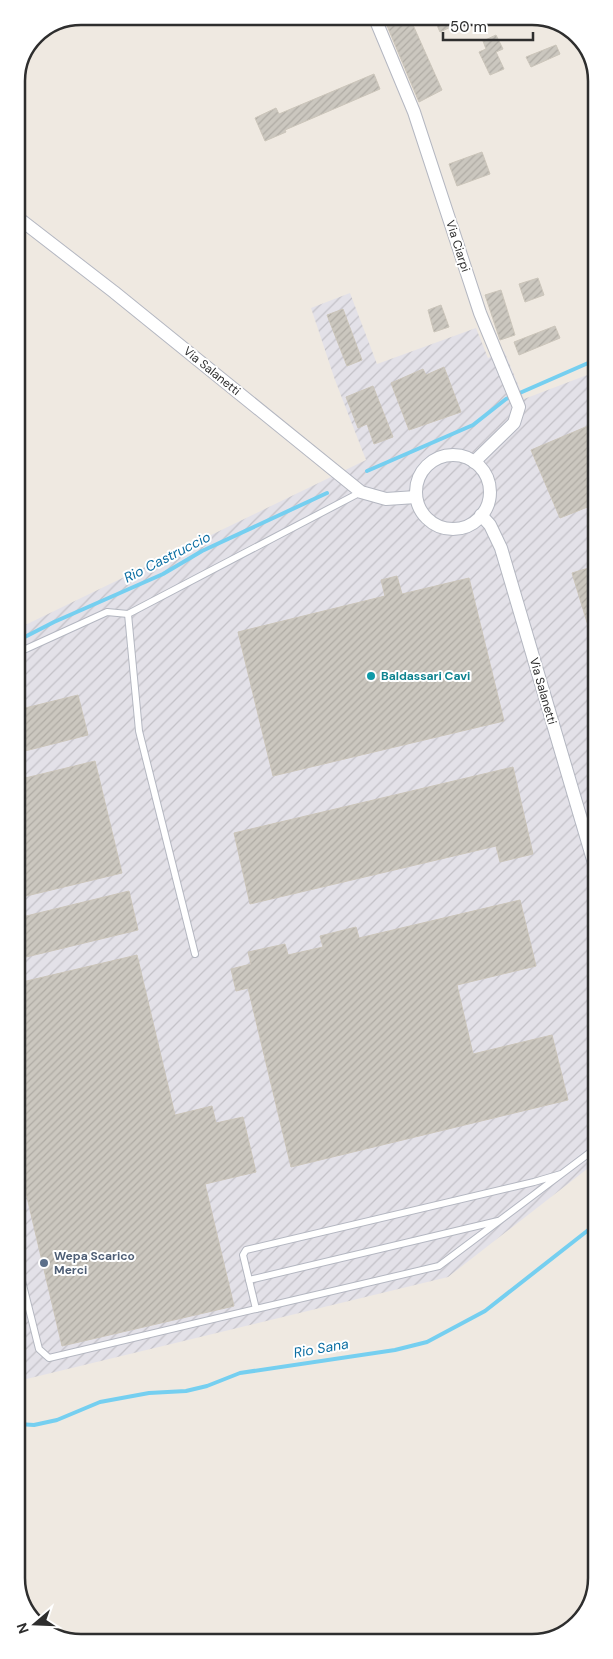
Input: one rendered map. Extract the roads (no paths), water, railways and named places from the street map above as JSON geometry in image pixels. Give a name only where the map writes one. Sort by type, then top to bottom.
[{"type":"street","name":"Via Ciarpi","points":[[378,25],[414,112],[480,313],[519,407],[514,423],[474,462]]},
{"type":"street","name":"Via Salanetti","points":[[25,223],[114,292],[361,492],[386,499],[416,497]]},
{"type":"street","points":[[451,455],[463,456],[474,462],[482,470],[489,487],[487,505],[481,516],[472,524],[461,528],[449,529],[437,526],[420,509],[416,497],[416,485],[421,473],[428,464],[439,458],[451,455]]},
{"type":"street","name":"Via Salanetti","points":[[481,516],[490,525],[501,548],[588,843]]},
{"type":"lane","points":[[25,649],[107,612],[128,614],[361,492]]},
{"type":"lane","points":[[128,614],[139,731],[195,954]]},
{"type":"lane","points":[[25,1294],[38,1349],[49,1358],[439,1266],[502,1221],[588,1154]]},
{"type":"lane","points":[[256,1309],[243,1254],[246,1250],[534,1182],[560,1174]]},
{"type":"lane","points":[[249,1280],[502,1221]]},
{"type":"waterway","name":"Rio Castruccio","points":[[367,471],[473,425],[506,399],[588,363]]},
{"type":"waterway","name":"Rio Castruccio","points":[[25,637],[54,622],[163,574],[202,551],[327,493]]},
{"type":"waterway","name":"Rio Sana","points":[[25,1424],[34,1425],[57,1420],[100,1402],[149,1393],[186,1391],[207,1386],[240,1373],[395,1350],[427,1342],[485,1311],[588,1230]]},
{"type":"place","name":"Baldassari Cavi","points":[[371,676]]},
{"type":"place","name":"Wepa Scarico Merci","points":[[44,1263]]}]
